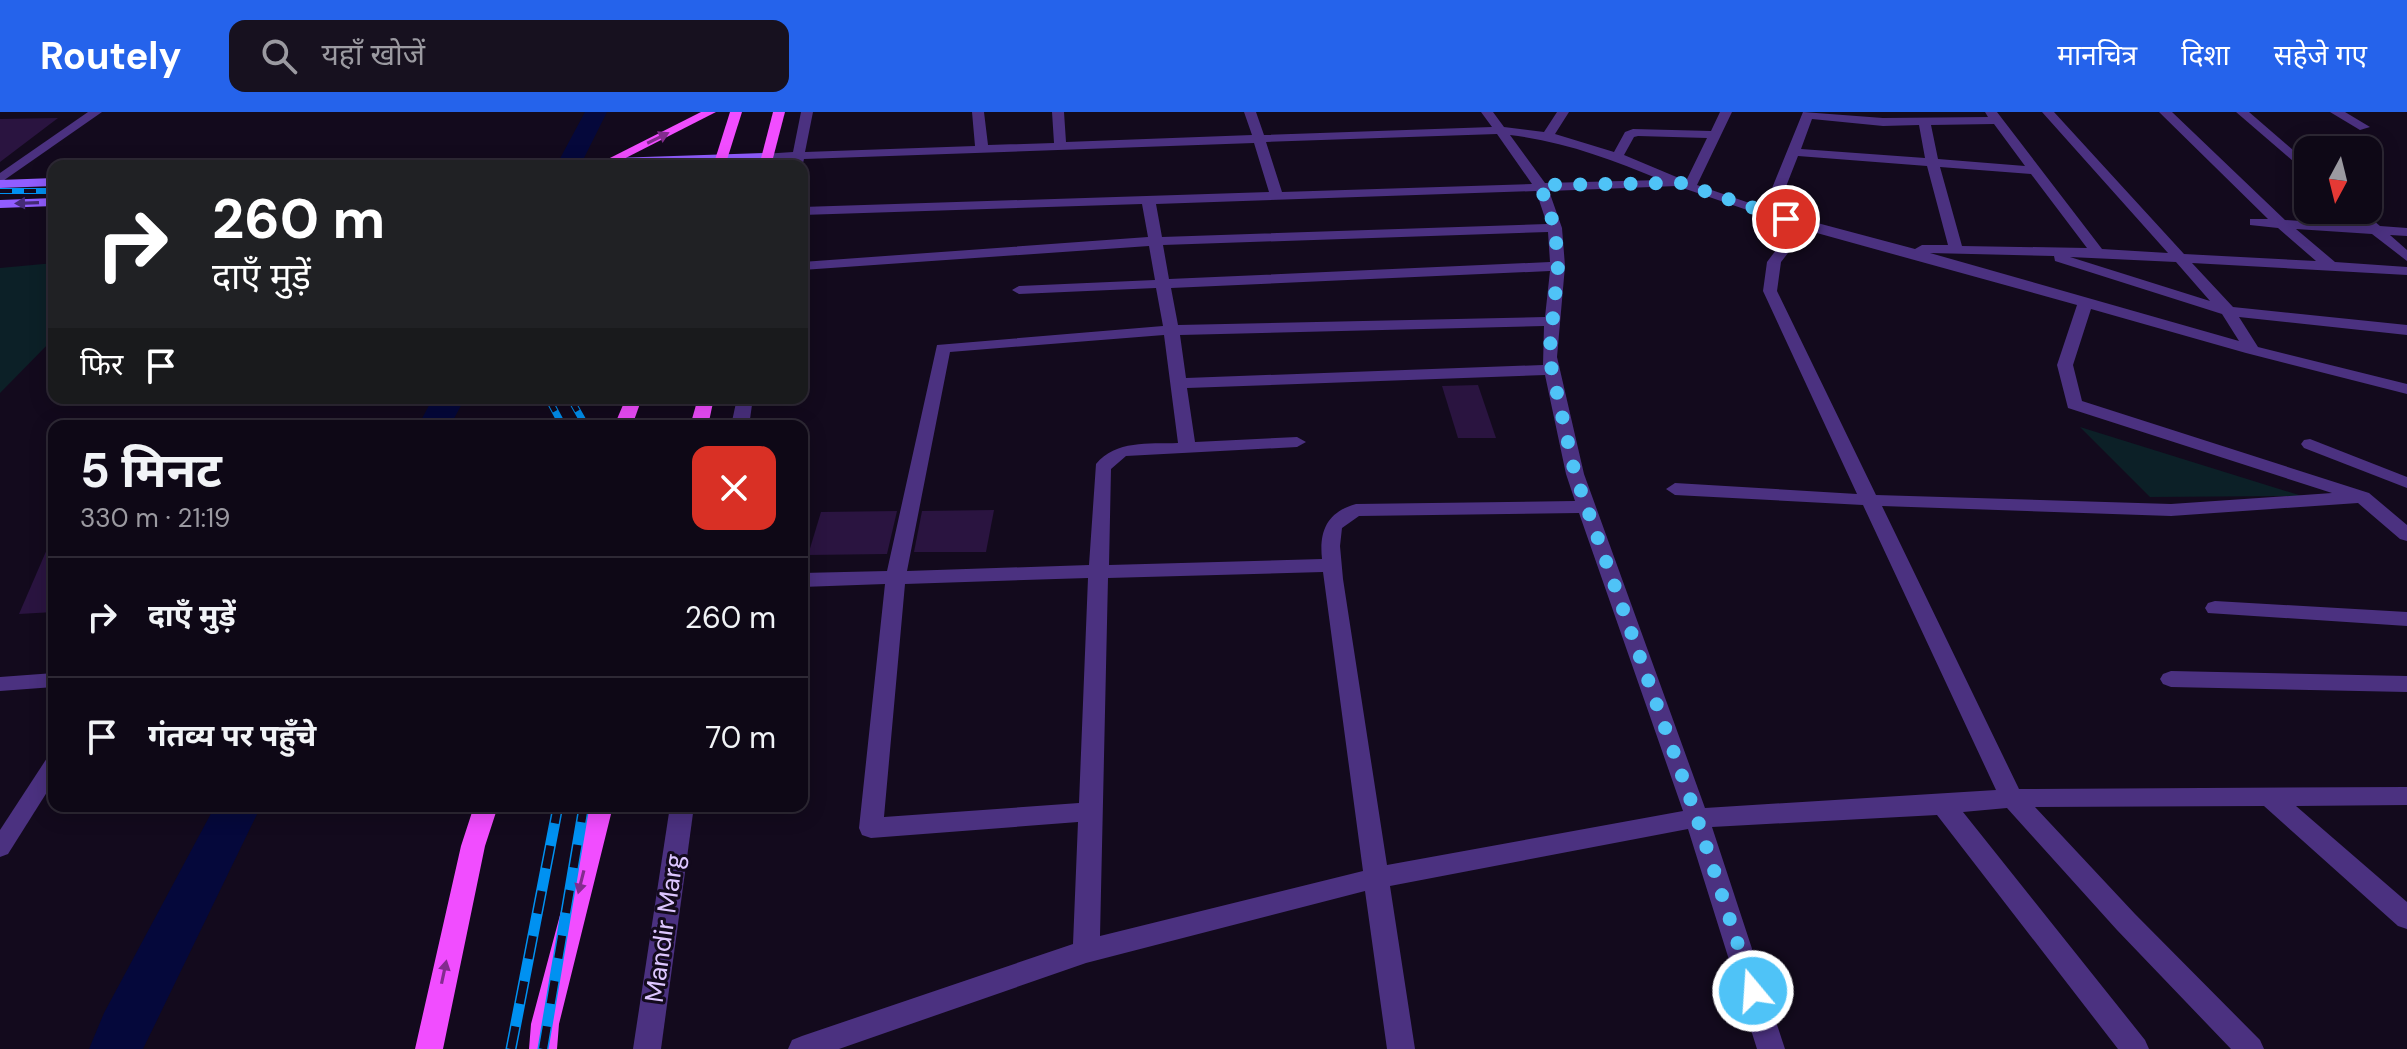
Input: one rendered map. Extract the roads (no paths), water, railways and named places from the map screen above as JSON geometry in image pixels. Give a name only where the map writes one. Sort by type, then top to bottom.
[{"type":"main road","points":[[612,160],[710,112]]},
{"type":"main road","points":[[721,160],[736,112]]},
{"type":"main road","points":[[767,160],[779,112]]},
{"type":"main road","points":[[0,182],[48,182]]},
{"type":"main road","points":[[0,204],[48,202]]},
{"type":"main road","points":[[429,1049],[473,846],[484,812]]},
{"type":"main road","points":[[543,1049],[545,1024],[599,812]]},
{"type":"street","points":[[0,182],[96,112]]},
{"type":"street","points":[[797,160],[807,112]]},
{"type":"street","points":[[978,112],[982,150]]},
{"type":"street","points":[[1058,112],[1060,148]]},
{"type":"street","points":[[1250,112],[1277,195]]},
{"type":"street","points":[[1548,136],[1563,112]]},
{"type":"street","points":[[1685,185],[1726,112]]},
{"type":"street","points":[[2048,112],[2228,311],[2252,350]]},
{"type":"street","points":[[2165,112],[2280,224],[2330,266]]},
{"type":"street","points":[[2242,112],[2294,158]]},
{"type":"street","points":[[2336,112],[2364,127]]},
{"type":"street","points":[[1769,213],[1809,113],[1883,122],[1994,116],[2098,253]]},
{"type":"street","points":[[808,160],[982,150],[1259,140],[1493,121],[1617,157],[1685,185],[1803,225],[1902,250],[2252,350],[2407,389]]},
{"type":"street","points":[[1493,121],[1540,185],[1555,228],[1558,266],[1549,357],[1575,474],[1697,818],[1771,1049]]},
{"type":"street","points":[[1924,122],[1940,199],[1956,248]]},
{"type":"street","points":[[1617,157],[1629,135],[1637,132],[1713,135]]},
{"type":"street","points":[[1791,152],[2033,170]]},
{"type":"street","points":[[808,211],[1540,185],[1685,185]]},
{"type":"street","points":[[1148,199],[1180,383],[1187,446]]},
{"type":"street","points":[[2255,222],[2407,232]]},
{"type":"street","points":[[2369,224],[2407,257]]},
{"type":"street","points":[[1803,225],[1778,251],[1769,272],[1770,291],[2012,798],[2126,922],[2250,1049]]},
{"type":"street","points":[[808,266],[1156,241],[1555,228]]},
{"type":"street","points":[[1902,250],[2034,250],[2407,271]]},
{"type":"street","points":[[2034,250],[2228,311],[2407,330]]},
{"type":"street","points":[[1019,290],[1558,266]]},
{"type":"street","points":[[2086,302],[2065,365],[2074,404],[2362,497],[2407,535]]},
{"type":"street","points":[[1091,812],[871,828],[896,577],[943,348],[1171,330],[1552,321]]},
{"type":"street","points":[[1180,383],[1552,370]]},
{"type":"street","points":[[1086,951],[1102,468],[1112,456],[1123,451],[1297,442]]},
{"type":"street","points":[[2310,444],[2407,483]]},
{"type":"street","points":[[1675,489],[1870,500],[2171,510],[2362,497]]},
{"type":"street","points":[[1401,1049],[1333,565],[1331,525],[1339,515],[1356,510],[1587,507]]},
{"type":"street","points":[[808,580],[1333,565]]},
{"type":"street","points":[[2215,608],[2407,619]]},
{"type":"street","points":[[2171,679],[2407,684]]},
{"type":"street","points":[[2269,796],[2407,918]]},
{"type":"street","points":[[802,1049],[1086,951],[1375,878],[1697,818],[1943,805],[2012,798],[2407,796]]},
{"type":"street","points":[[1943,805],[2135,1049]]},
{"type":"street","name":"Mandir Marg","points":[[647,1049],[681,812]]},
{"type":"lane","points":[[0,684],[48,680]]},
{"type":"lane","points":[[0,848],[48,773]]},
{"type":"waterway","points":[[571,160],[596,112]]},
{"type":"waterway","points":[[437,420],[446,404]]},
{"type":"waterway","points":[[116,1049],[235,812]]},
{"type":"railway","points":[[0,191],[48,191]]},
{"type":"railway","points":[[551,404],[560,420]]},
{"type":"railway","points":[[573,404],[583,420]]},
{"type":"railway","points":[[511,1049],[557,812]]},
{"type":"railway","points":[[543,1049],[583,812]]}]
